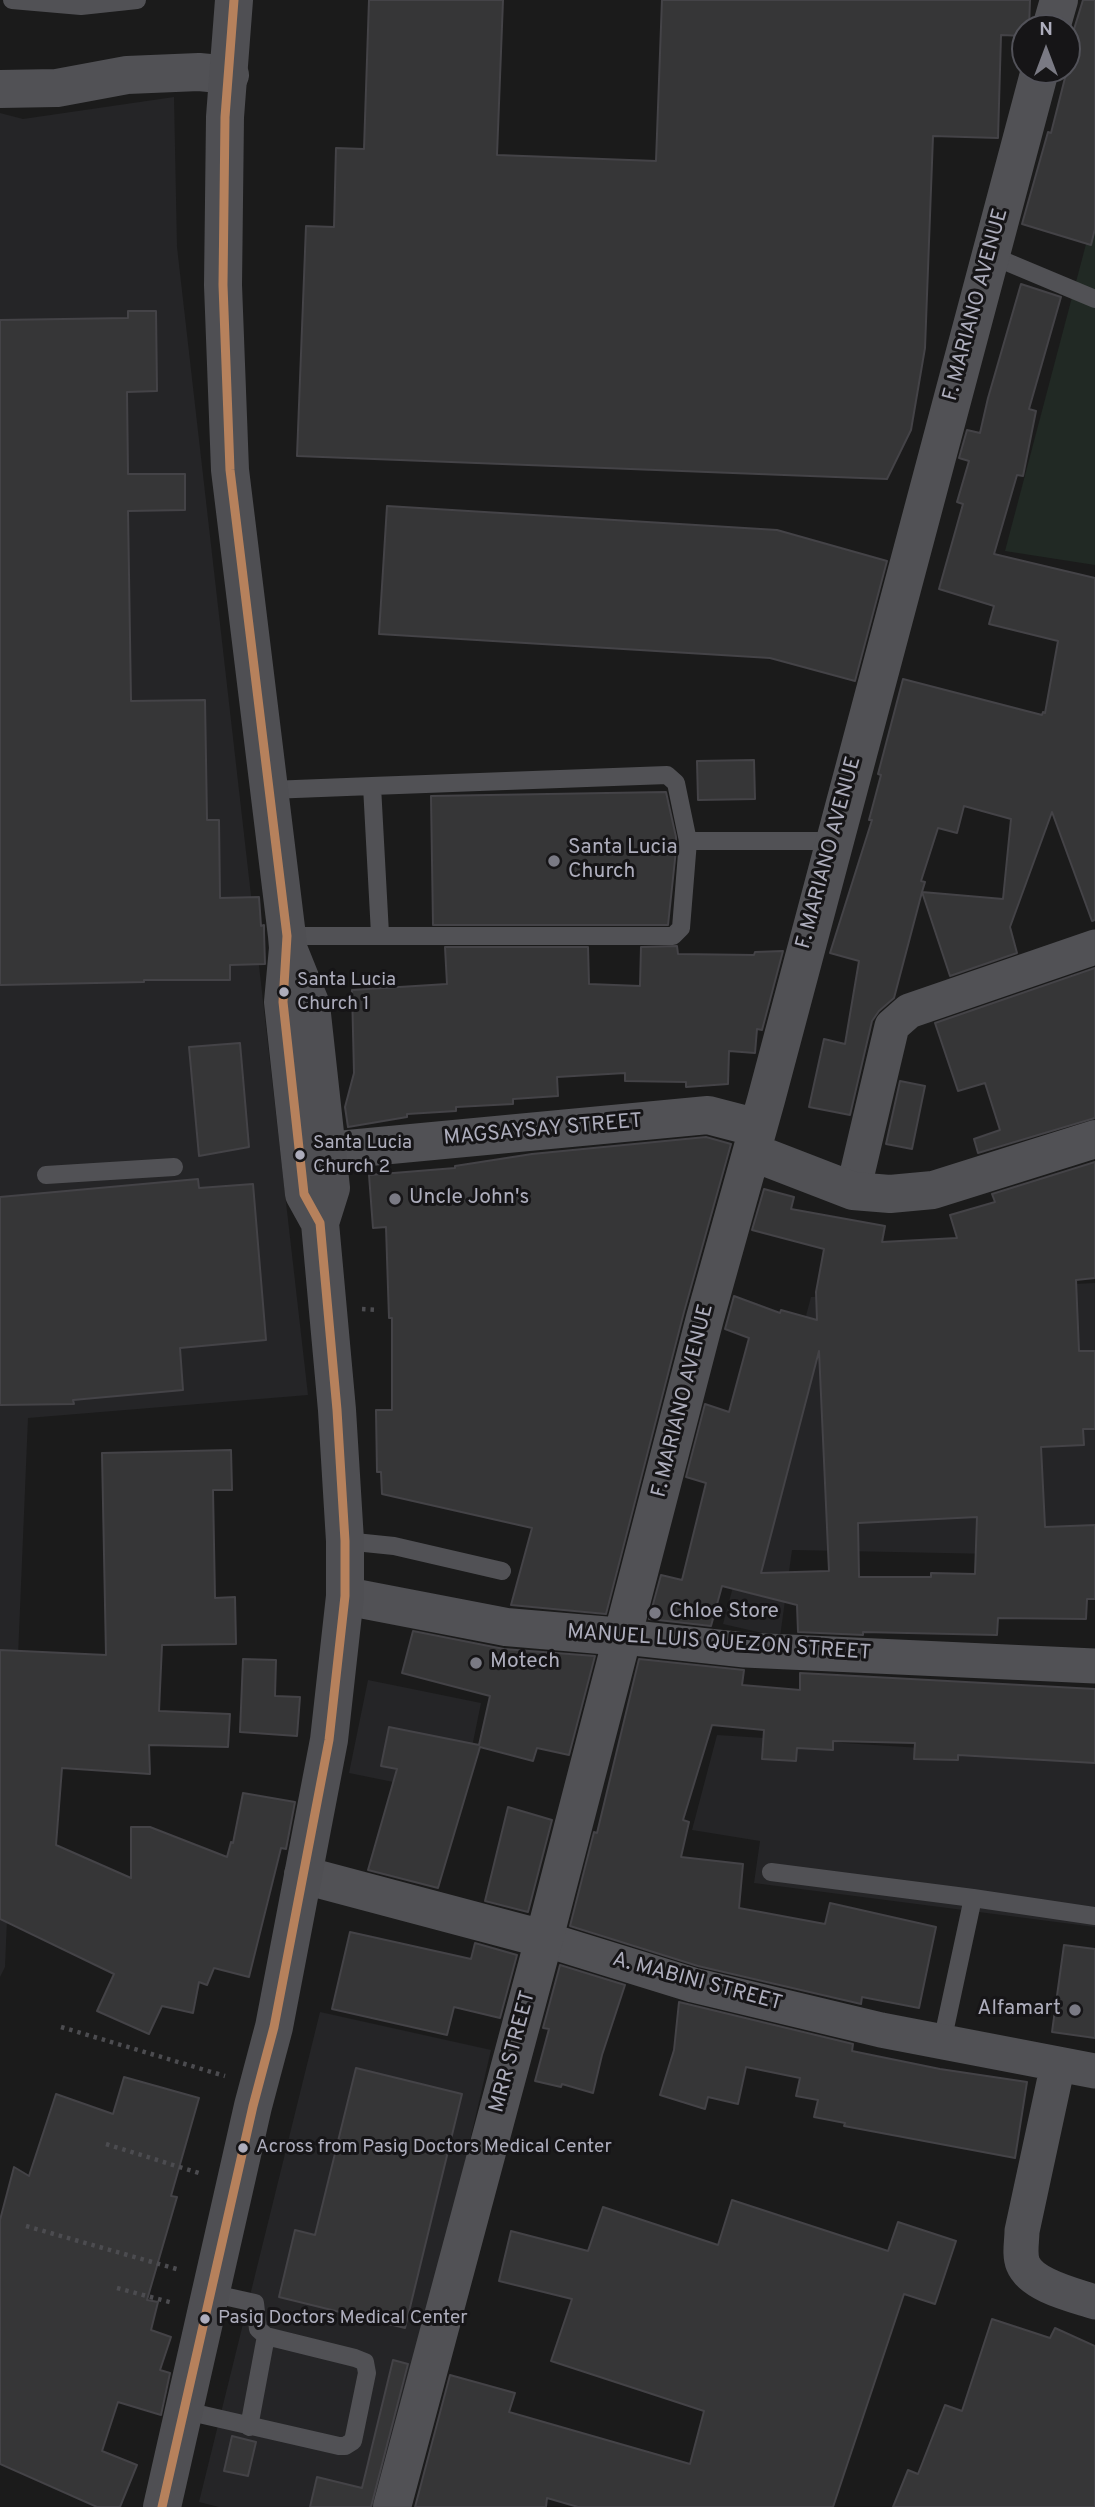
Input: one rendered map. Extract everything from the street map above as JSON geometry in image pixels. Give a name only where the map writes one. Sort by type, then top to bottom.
[{"type":"main road","points":[[234,0],[225,117],[223,285],[230,470],[287,942],[283,1002],[304,1194],[320,1223]]},
{"type":"main road","points":[[162,2507],[274,2027],[330,1740],[345,1595],[345,1541],[337,1410],[320,1223],[331,1188],[311,1005],[287,942]]},
{"type":"street","points":[[0,89],[57,88],[127,75],[199,72],[230,75]]},
{"type":"street","name":"F. MARIANO AVENUE","points":[[624,1637],[705,1318],[755,1140],[1036,84]]},
{"type":"street","points":[[853,1191],[892,1026],[909,1011],[1095,947]]},
{"type":"street","name":"MAGSAYSAY STREET","points":[[327,1151],[708,1115],[755,1140],[787,1164],[818,1180],[853,1191],[890,1194],[933,1190],[1095,1139]]},
{"type":"street","name":"MANUEL LUIS QUEZON STREET","points":[[345,1595],[506,1627],[745,1650],[1095,1666]]},
{"type":"street","name":"MRR STREET","points":[[391,2507],[624,1637]]},
{"type":"street","name":"A. MABINI STREET","points":[[303,1875],[544,1939],[693,1985],[942,2042],[1095,2071]]},
{"type":"street","points":[[1058,2064],[1022,2231],[1021,2256],[1024,2266],[1034,2280],[1095,2302]]},
{"type":"lane","points":[[12,0],[81,6],[137,0]]},
{"type":"lane","points":[[990,255],[1095,299]]},
{"type":"lane","points":[[270,790],[667,775],[676,783],[688,841],[681,928],[673,936],[380,934],[287,942]]},
{"type":"lane","points":[[372,786],[380,934]]},
{"type":"lane","points":[[688,841],[833,841]]},
{"type":"lane","points":[[46,1175],[174,1167]]},
{"type":"lane","points":[[345,1541],[394,1546],[502,1571]]},
{"type":"lane","points":[[771,1872],[1095,1916]]},
{"type":"lane","points":[[942,2042],[973,1898]]},
{"type":"lane","points":[[186,2411],[339,2446],[353,2441],[367,2373],[365,2362],[266,2336],[258,2329],[256,2303],[210,2295]]},
{"type":"lane","points":[[249,2427],[266,2336]]},
{"type":"path","points":[[61,2027],[259,2086]]},
{"type":"path","points":[[106,2144],[235,2185]]},
{"type":"path","points":[[26,2226],[210,2295]]},
{"type":"path","points":[[117,2288],[210,2295]]},
{"type":"shaded area","points":[[174,97],[177,247],[308,1395],[28,1418],[5,1967],[0,1977],[0,113],[23,119]]},
{"type":"shaded area","points":[[1095,210],[1095,565],[1005,551]]},
{"type":"shaded area","points":[[1095,1283],[1095,1556],[792,1550],[780,1637],[723,1624],[811,1297]]},
{"type":"shaded area","points":[[368,1680],[481,1703],[462,1796],[349,1773]]},
{"type":"shaded area","points":[[717,1735],[1095,1759],[1095,1927],[754,1883],[760,1841],[692,1830]]},
{"type":"shaded area","name":"Pasig Doctors Medical Center","points":[[320,2012],[491,2050],[385,2507],[219,2507],[199,2502]]},
{"type":"building","points":[[369,0],[503,0],[497,155],[656,161],[662,0],[1030,0],[1030,14],[1011,14],[1011,35],[1001,35],[998,138],[933,136],[925,348],[911,430],[887,479],[297,456],[306,226],[334,227],[336,148],[364,149]]},
{"type":"building","points":[[1083,0],[1095,0],[1095,229],[1091,245],[1022,224],[1063,84],[1081,84],[1081,14],[1079,14]]},
{"type":"building","points":[[1021,284],[1061,297],[1029,409],[1036,411],[1023,476],[1017,475],[994,554],[1095,578],[1095,920],[1092,921],[1052,812],[1010,927],[1017,953],[950,976],[922,892],[894,998],[872,1021],[850,1115],[809,1107],[824,1039],[845,1044],[859,961],[830,953],[872,820],[869,820],[881,775],[878,774],[903,679],[1042,715],[1045,713],[1058,641],[989,624],[994,606],[939,589],[963,504],[957,502],[969,461],[959,458],[967,430],[980,433]],"holes":[[[964,806],[1011,819],[1003,899],[922,892],[925,882],[921,881],[938,828],[957,833]]]},
{"type":"building","points":[[128,311],[156,311],[157,391],[127,392],[128,474],[185,474],[185,510],[128,511],[131,701],[205,700],[207,820],[219,820],[220,898],[259,897],[261,926],[264,925],[265,964],[230,965],[230,980],[0,985],[0,320],[128,318]]},
{"type":"building","points":[[387,506],[777,530],[887,561],[855,681],[770,658],[379,634]]},
{"type":"building","points":[[754,760],[755,799],[698,800],[697,761]]},
{"type":"building","name":"Santa Lucia Church","points":[[666,792],[676,837],[668,925],[433,925],[431,796]]},
{"type":"building","points":[[677,946],[678,954],[754,955],[755,952],[783,951],[762,1030],[757,1029],[755,1053],[729,1051],[728,1084],[686,1087],[686,1082],[625,1081],[625,1073],[557,1077],[558,1096],[513,1099],[513,1104],[456,1107],[456,1111],[407,1114],[407,1117],[348,1127],[345,1107],[354,1073],[352,990],[447,984],[445,947],[588,947],[589,984],[640,986],[641,947]]},
{"type":"building","points":[[1095,968],[1095,1118],[978,1153],[974,1139],[1000,1130],[985,1083],[958,1091],[935,1023]]},
{"type":"building","points":[[240,1043],[249,1147],[199,1156],[189,1047]]},
{"type":"building","points":[[900,1081],[925,1086],[912,1149],[886,1144]]},
{"type":"building","points":[[706,1137],[731,1144],[684,1312],[606,1614],[511,1605],[532,1528],[382,1494],[381,1472],[377,1472],[376,1410],[392,1410],[392,1318],[389,1318],[386,1227],[373,1228],[369,1175],[455,1168],[532,1154]]},
{"type":"building","points":[[1095,1162],[1095,1278],[1076,1280],[1079,1351],[1095,1351],[1095,1429],[1083,1429],[1084,1445],[1041,1447],[1045,1527],[1095,1525],[1095,1599],[1087,1599],[1086,1619],[998,1618],[997,1635],[798,1632],[797,1605],[722,1586],[711,1626],[649,1619],[661,1575],[682,1580],[706,1483],[686,1477],[705,1404],[729,1412],[749,1338],[725,1329],[734,1296],[780,1313],[781,1310],[817,1320],[816,1292],[824,1249],[752,1230],[764,1189],[794,1197],[791,1209],[885,1226],[882,1242],[957,1238],[950,1215],[995,1202],[992,1194]],"holes":[[[819,1351],[829,1571],[761,1573]],[[977,1517],[975,1574],[931,1573],[931,1577],[859,1577],[858,1523]]]},
{"type":"building","points":[[198,1179],[199,1188],[253,1184],[266,1340],[180,1348],[183,1390],[73,1400],[74,1404],[0,1405],[0,1197]]},
{"type":"building","points":[[231,1450],[232,1490],[213,1490],[215,1598],[235,1597],[236,1644],[162,1645],[159,1711],[230,1714],[228,1747],[149,1745],[150,1774],[62,1768],[56,1845],[131,1878],[131,1827],[150,1827],[227,1857],[231,1842],[233,1843],[243,1793],[295,1802],[286,1849],[281,1848],[249,1977],[214,1968],[207,1985],[199,1982],[193,2013],[162,2006],[149,2034],[97,2011],[114,1974],[0,1919],[0,1650],[106,1655],[102,1453]]},
{"type":"building","points":[[413,1631],[504,1649],[595,1656],[569,1755],[537,1748],[533,1761],[480,1747],[438,1888],[368,1870],[397,1769],[381,1766],[389,1727],[479,1745],[490,1696],[402,1673]]},
{"type":"building","points":[[243,1659],[276,1660],[275,1696],[300,1697],[297,1736],[240,1732]]},
{"type":"building","points":[[639,1659],[744,1670],[742,1685],[800,1690],[800,1673],[1095,1689],[1095,1763],[958,1755],[958,1760],[914,1759],[915,1743],[833,1741],[833,1750],[797,1748],[796,1761],[762,1759],[764,1730],[712,1725],[683,1820],[689,1822],[681,1857],[743,1864],[739,1908],[825,1924],[830,1903],[936,1927],[919,2008],[862,1997],[861,2004],[698,1966],[570,1926],[594,1832],[597,1833]]},
{"type":"building","points":[[508,1807],[552,1820],[528,1912],[485,1901]]},
{"type":"building","points":[[350,1932],[471,1959],[475,1943],[517,1955],[500,2018],[454,2007],[447,2035],[332,2009]]},
{"type":"building","points":[[1064,1945],[1095,1949],[1095,2038],[1052,2032]]},
{"type":"building","points":[[560,1965],[625,1985],[602,2055],[593,2093],[562,2084],[561,2087],[535,2081],[549,2029],[543,2028]]},
{"type":"building","points":[[679,2002],[853,2044],[852,2051],[940,2069],[1027,2082],[1015,2158],[844,2126],[845,2123],[814,2117],[818,2100],[796,2096],[800,2078],[746,2067],[738,2104],[708,2097],[705,2109],[660,2095],[674,2050]]},
{"type":"building","points":[[356,2068],[462,2094],[405,2328],[279,2297],[295,2230],[315,2235]]},
{"type":"building","points":[[124,2077],[199,2098],[171,2196],[177,2197],[147,2300],[158,2302],[151,2330],[171,2337],[160,2370],[170,2373],[161,2415],[118,2402],[102,2451],[137,2465],[120,2507],[97,2507],[0,2464],[0,2220],[14,2167],[29,2176],[56,2094],[113,2114]]},
{"type":"building","points":[[732,2200],[888,2251],[898,2222],[956,2241],[935,2304],[904,2294],[833,2507],[578,2507],[547,2498],[546,2507],[415,2507],[450,2375],[515,2393],[509,2412],[690,2464],[704,2411],[551,2361],[572,2299],[499,2281],[511,2231],[588,2251],[603,2207],[718,2245]]},
{"type":"building","points":[[992,2319],[1050,2338],[1055,2328],[1095,2346],[1095,2507],[893,2507],[908,2470],[918,2474],[945,2405],[962,2411]]},
{"type":"building","points":[[393,2360],[408,2364],[371,2507],[310,2507],[317,2477],[362,2488]]},
{"type":"building","points":[[232,2436],[256,2442],[248,2476],[224,2471]]},
{"type":"transit line","points":[[162,2507],[253,2106],[274,2027],[329,1740],[345,1596],[345,1541],[337,1410],[320,1223],[304,1194],[283,1002],[287,936],[230,470],[223,285],[225,117],[234,0]]},
{"type":"place","name":"Santa Lucia Church","points":[[554,861]]},
{"type":"place","name":"Santa Lucia Church 1","points":[[284,992]]},
{"type":"place","name":"Santa Lucia Church 2","points":[[300,1155]]},
{"type":"place","name":"Uncle John's","points":[[395,1199]]},
{"type":"place","name":"Chloe Store","points":[[655,1613]]},
{"type":"place","name":"Motech","points":[[476,1663]]},
{"type":"place","name":"Alfamart","points":[[1075,2010]]},
{"type":"place","name":"Across from Pasig Doctors Medical Center","points":[[243,2148]]},
{"type":"place","name":"Pasig Doctors Medical Center","points":[[205,2319]]}]
